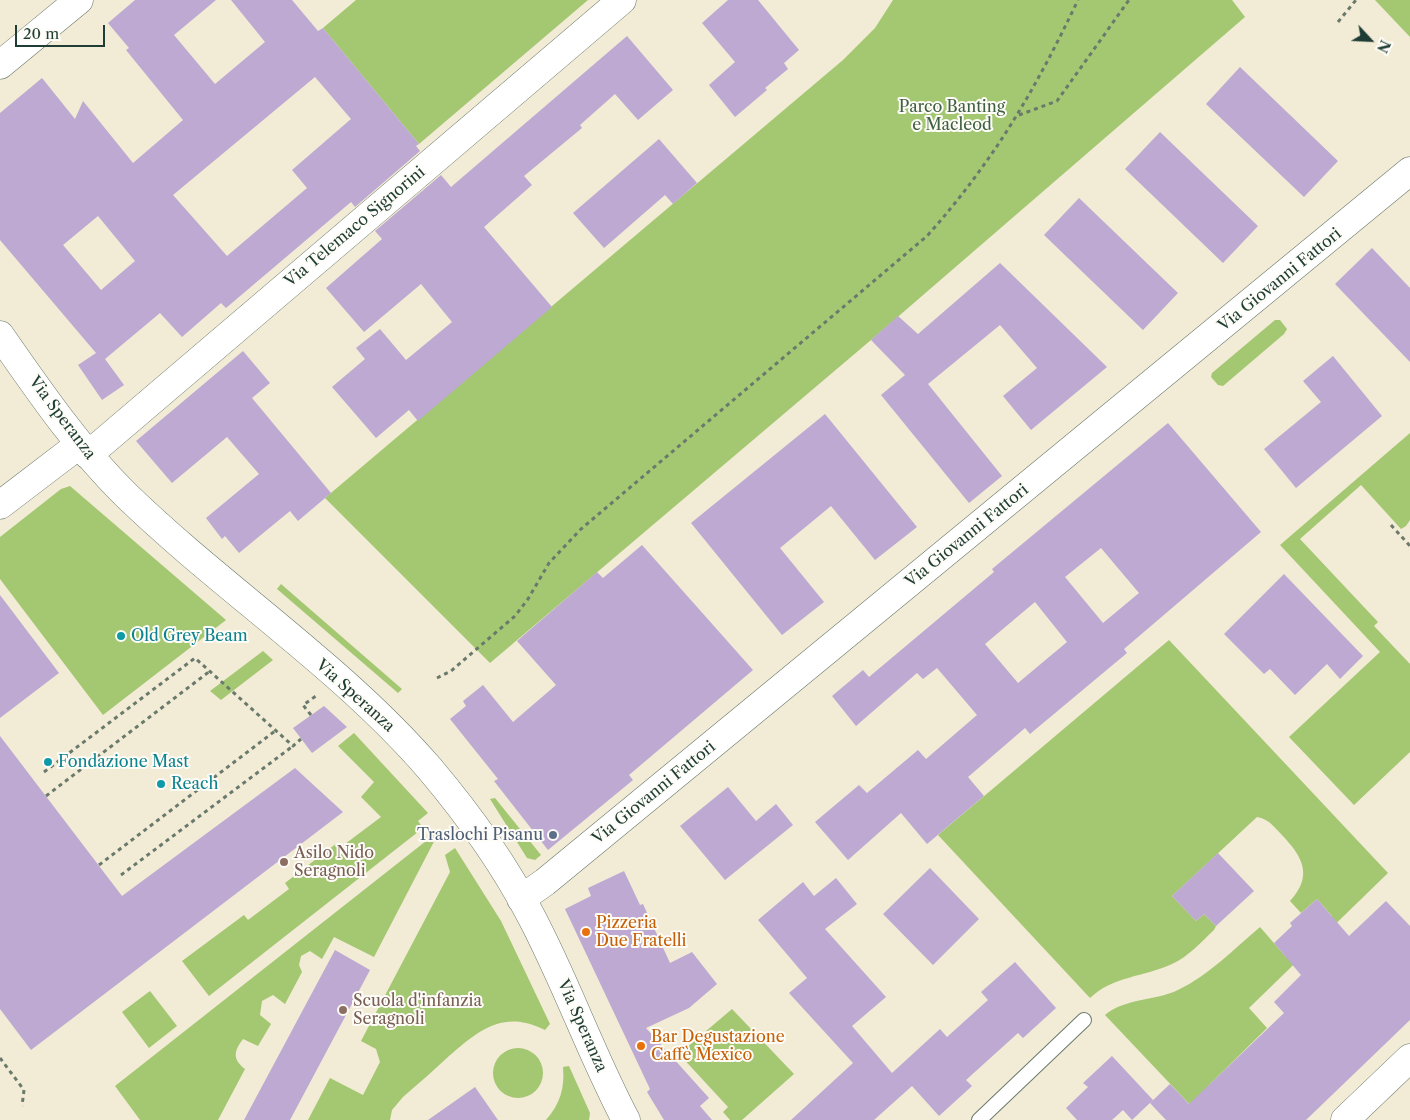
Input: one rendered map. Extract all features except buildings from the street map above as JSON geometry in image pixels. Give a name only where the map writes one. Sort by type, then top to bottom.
[{"type":"street","points":[[0,66],[78,0]]},
{"type":"street","name":"Via Telemaco Signorini","points":[[0,505],[84,450],[622,0]]},
{"type":"street","name":"Via Giovanni Fattori","points":[[522,899],[1410,171]]},
{"type":"street","name":"Via Speranza","points":[[0,335],[84,450],[148,515],[340,680],[414,750],[443,785],[481,835],[522,899],[539,932],[621,1118]]},
{"type":"street","points":[[1345,1120],[1410,1058]]},
{"type":"lane","points":[[979,1120],[1084,1020]]},
{"type":"path","points":[[437,678],[451,671],[515,616],[528,599],[549,563],[581,529],[927,236],[976,179],[1018,115],[1046,67],[1078,0]]},
{"type":"path","points":[[1018,115],[1057,101],[1129,0]]},
{"type":"path","points":[[1338,22],[1356,0]]},
{"type":"path","points":[[1391,525],[1410,546]]},
{"type":"path","points":[[44,772],[195,658],[293,746]]},
{"type":"path","points":[[46,796],[210,671]]},
{"type":"path","points":[[311,715],[303,705],[318,694]]},
{"type":"path","points":[[99,865],[276,731]]},
{"type":"path","points":[[121,876],[301,739]]},
{"type":"path","points":[[0,1058],[24,1090],[22,1106]]},
{"type":"green space","points":[[356,0],[588,0],[419,144],[323,28]]},
{"type":"green space","name":"Parco Banting e Macleod","points":[[893,0],[1232,0],[1245,17],[871,340],[490,663],[325,498],[843,60],[875,28]]},
{"type":"green space","points":[[1375,0],[1410,0],[1410,37]]},
{"type":"green space","points":[[1275,320],[1280,320],[1287,329],[1284,334],[1223,386],[1218,385],[1211,377],[1212,373]]},
{"type":"green space","points":[[1410,433],[1410,520],[1406,526],[1401,529],[1361,485],[1300,539],[1378,622],[1374,626],[1410,664],[1410,752],[1354,805],[1289,737],[1380,652],[1280,545]]},
{"type":"green space","points":[[70,486],[226,620],[103,715],[0,579],[0,537],[61,489]]},
{"type":"green space","points":[[281,584],[402,689],[398,693],[277,589]]},
{"type":"green space","points":[[1169,640],[1388,873],[1249,1008],[1267,1028],[1208,1086],[1194,1109],[1105,1015],[1122,1005],[1169,994],[1189,984],[1221,961],[1260,927],[1286,957],[1332,916],[1317,899],[1301,913],[1290,901],[1302,883],[1302,866],[1295,850],[1281,834],[1268,821],[1257,817],[1172,896],[1196,921],[1204,914],[1216,926],[1194,949],[1172,964],[1109,985],[1090,998],[938,835]]},
{"type":"green space","points":[[263,651],[273,660],[221,700],[210,691]]},
{"type":"green space","points":[[354,733],[428,813],[418,821],[423,828],[209,996],[182,961],[244,915],[248,920],[289,889],[285,883],[337,843],[341,847],[381,817],[361,797],[374,782],[338,746]]},
{"type":"green space","points":[[495,798],[541,855],[535,860],[527,858],[490,799]]},
{"type":"green space","points":[[440,830],[374,957],[334,937],[322,959],[310,951],[301,956],[299,965],[302,972],[285,1004],[273,995],[262,1001],[260,1015],[271,1024],[258,1046],[243,1039],[238,1047],[236,1058],[245,1069],[218,1120],[140,1120],[115,1086]]},
{"type":"green space","points":[[455,848],[501,921],[550,1024],[545,1030],[530,1024],[505,1022],[493,1025],[482,1031],[460,1047],[403,1097],[392,1110],[390,1120],[308,1120],[330,1078],[363,1095],[380,1062],[376,1049],[361,1041],[450,872],[445,855]]},
{"type":"green space","points":[[150,991],[177,1026],[149,1048],[122,1012]]},
{"type":"green space","points":[[732,1009],[794,1074],[742,1120],[730,1120],[723,1112],[728,1107],[679,1054]]},
{"type":"green space","points":[[513,1048],[523,1048],[536,1055],[543,1068],[543,1078],[536,1091],[523,1098],[513,1098],[504,1094],[497,1087],[493,1078],[493,1068],[497,1059],[504,1052]]},
{"type":"green space","points":[[569,1066],[590,1113],[589,1120],[546,1120],[558,1102],[563,1082],[563,1067]]},
{"type":"place","name":"Old Grey Beam","points":[[121,636]]},
{"type":"place","name":"Fondazione Mast","points":[[48,762]]},
{"type":"place","name":"Reach","points":[[161,784]]},
{"type":"place","name":"Traslochi Pisanu","points":[[553,835]]},
{"type":"place","name":"Asilo Nido Seragnoli","points":[[284,862]]},
{"type":"place","name":"Pizzeria Due Fratelli","points":[[586,932]]},
{"type":"place","name":"Scuola d'infanzia Seragnoli","points":[[343,1010]]},
{"type":"place","name":"Bar Degustazione Caffè Mexico","points":[[641,1046]]}]
